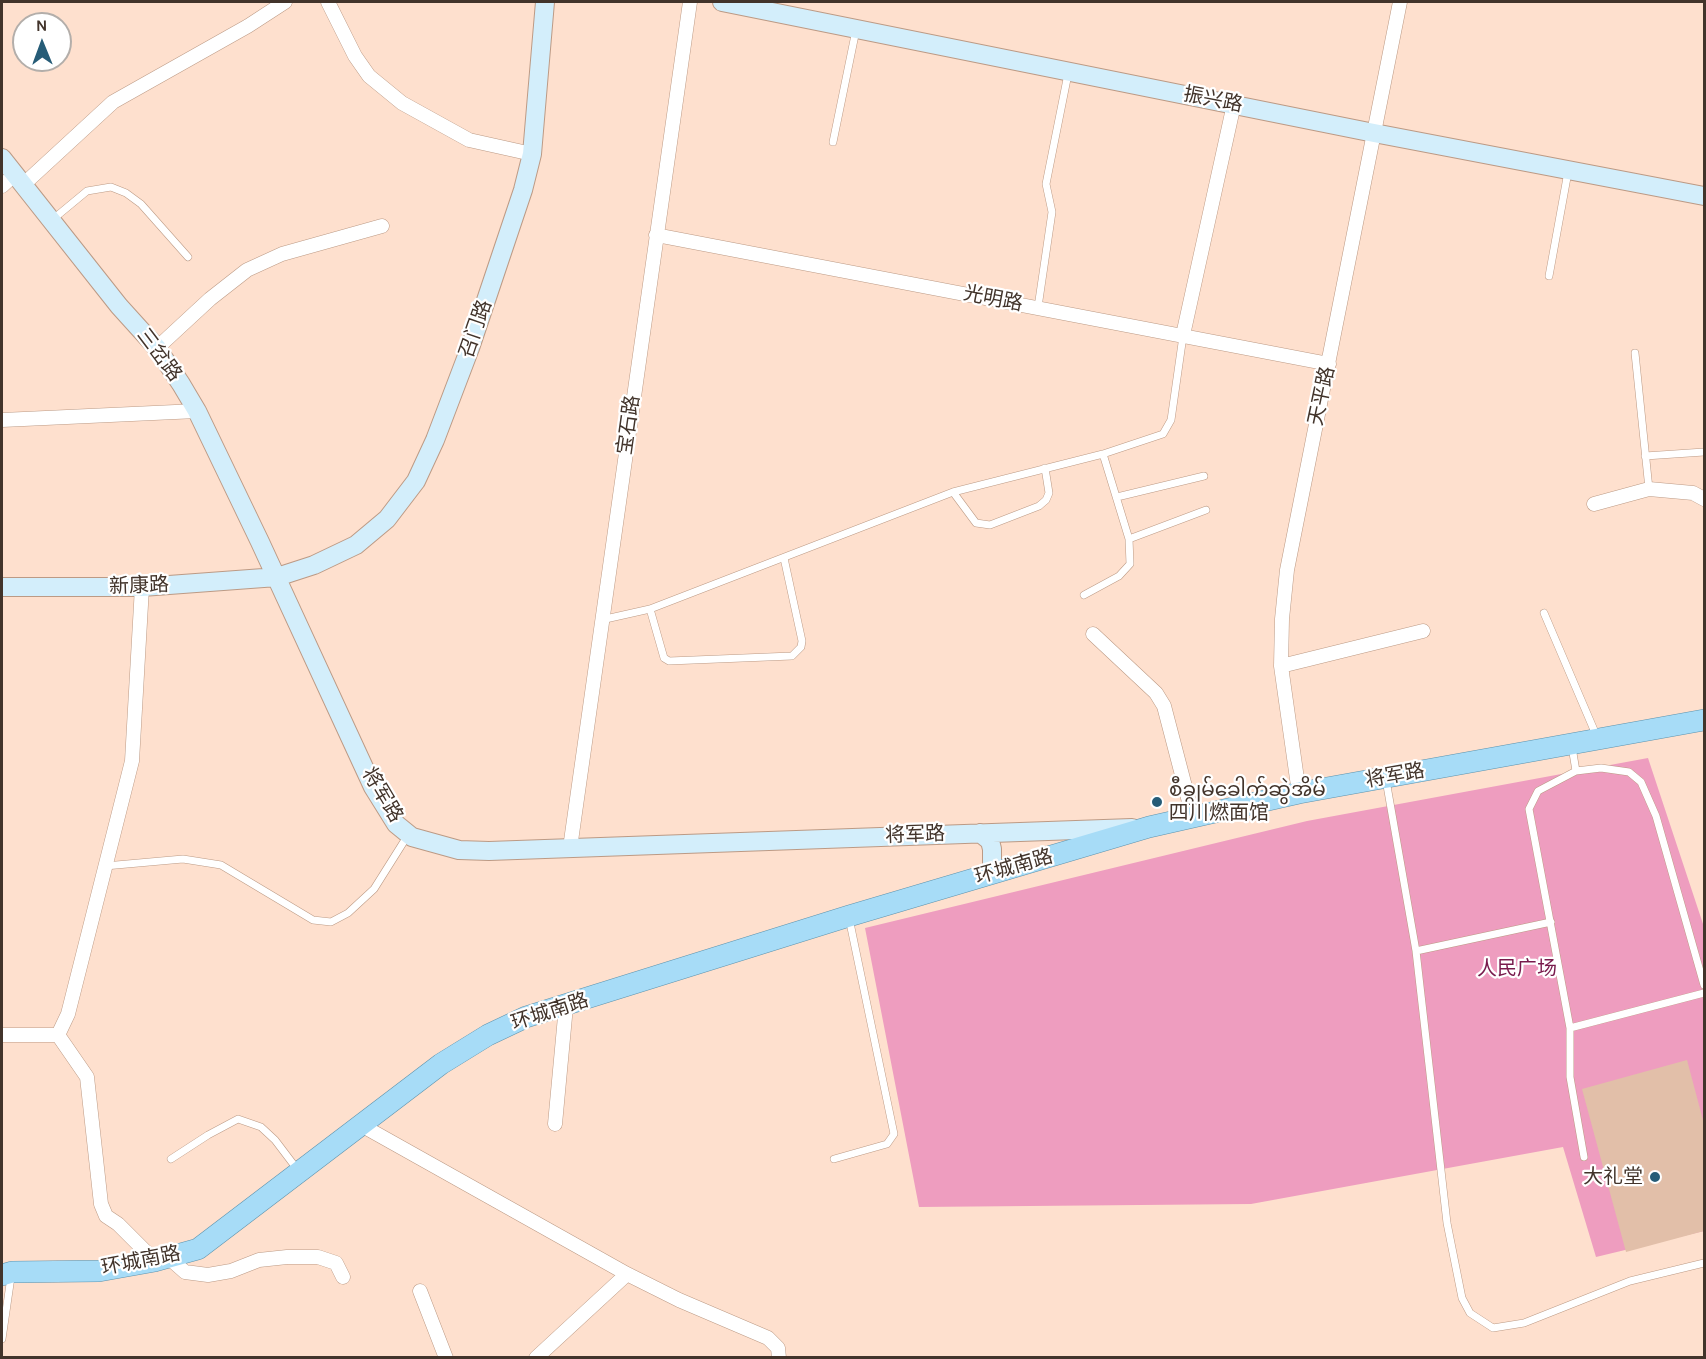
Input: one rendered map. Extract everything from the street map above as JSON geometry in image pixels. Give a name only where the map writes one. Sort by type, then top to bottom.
[{"type":"main road","name":"召门路","points":[[277,577],[314,565],[356,545],[387,519],[416,481],[435,440],[470,348],[523,190],[532,154],[545,2]]},
{"type":"main road","name":"振兴路","points":[[722,2],[1374,133],[1704,196]]},
{"type":"main road","name":"三岔路","points":[[2,158],[14,182],[52,220],[157,348],[197,411],[277,577]]},
{"type":"main road","name":"新康路","points":[[2,587],[142,587],[277,577]]},
{"type":"main road","name":"将军路","points":[[277,577],[374,787],[396,824],[408,834],[434,845],[459,850],[1149,827],[1299,793],[1704,720]]},
{"type":"main road","name":"环城南路","points":[[7,1273],[99,1271],[198,1249],[300,1174],[441,1064],[488,1035],[526,1017],[849,916],[1149,827]]},
{"type":"main road","points":[[980,833],[990,841],[993,849],[992,873]]},
{"type":"street","points":[[14,182],[113,102],[248,26],[285,2]]},
{"type":"street","points":[[328,2],[355,56],[369,76],[402,103],[469,140],[532,154]]},
{"type":"street","name":"宝石路","points":[[570,848],[690,2]]},
{"type":"street","name":"天平路","points":[[1299,793],[1281,666],[1281,619],[1287,570],[1400,2]]},
{"type":"street","points":[[1183,335],[1234,104]]},
{"type":"street","points":[[157,348],[210,299],[247,270],[282,254],[382,226]]},
{"type":"street","name":"光明路","points":[[656,235],[1329,364]]},
{"type":"street","points":[[2,420],[197,411]]},
{"type":"street","points":[[1594,504],[1649,489],[1693,493],[1704,499]]},
{"type":"street","points":[[58,1035],[68,1014],[132,761],[142,587]]},
{"type":"street","points":[[1281,666],[1423,631]]},
{"type":"street","points":[[1093,634],[1156,693],[1164,706],[1193,817]]},
{"type":"street","points":[[555,1124],[566,1006]]},
{"type":"street","points":[[2,1035],[58,1035]]},
{"type":"street","points":[[58,1035],[87,1077],[101,1204],[106,1216],[161,1259],[185,1272],[208,1275],[231,1271],[259,1260],[318,1257],[336,1263],[343,1277]]},
{"type":"street","points":[[361,1125],[627,1274],[679,1300],[768,1338],[778,1348],[779,1358]]},
{"type":"street","points":[[536,1358],[554,1352],[627,1274]]},
{"type":"street","points":[[420,1291],[446,1358]]},
{"type":"lane","points":[[833,142],[856,30]]},
{"type":"lane","points":[[1038,307],[1052,212],[1046,184],[1068,72]]},
{"type":"lane","points":[[1549,276],[1569,170]]},
{"type":"lane","points":[[52,220],[87,191],[111,187],[126,193],[141,204],[188,257]]},
{"type":"lane","points":[[601,620],[650,609],[953,492],[1103,454],[1163,434],[1171,420],[1183,335]]},
{"type":"lane","points":[[1635,353],[1649,489]]},
{"type":"lane","points":[[1645,456],[1704,453]]},
{"type":"lane","points":[[1084,595],[1119,576],[1130,564],[1129,539],[1103,454]]},
{"type":"lane","points":[[953,492],[976,523],[990,525],[1039,506],[1046,500],[1049,493],[1045,468]]},
{"type":"lane","points":[[1117,497],[1204,476]]},
{"type":"lane","points":[[1129,539],[1206,510]]},
{"type":"lane","points":[[650,609],[664,658],[669,661],[792,656],[801,647],[802,641],[784,558]]},
{"type":"lane","points":[[1544,613],[1598,739]]},
{"type":"lane","points":[[1571,744],[1576,771]]},
{"type":"lane","points":[[1584,1157],[1570,1077],[1570,1028],[1529,809],[1538,791],[1576,771],[1601,768],[1629,772],[1641,782],[1656,816],[1704,985]]},
{"type":"lane","points":[[1386,777],[1416,951],[1447,1223],[1462,1298],[1470,1313],[1493,1328],[1524,1323],[1630,1281],[1704,1263]]},
{"type":"lane","points":[[105,866],[183,859],[221,865],[313,920],[331,922],[348,913],[374,889],[408,834]]},
{"type":"lane","points":[[834,1160],[887,1144],[894,1134],[849,916]]},
{"type":"lane","points":[[1416,951],[1551,922]]},
{"type":"lane","points":[[1570,1028],[1704,993]]},
{"type":"lane","points":[[171,1159],[208,1134],[238,1119],[261,1127],[275,1140],[300,1174]]},
{"type":"lane","points":[[2,1339],[7,1273]]},
{"type":"green space","name":"人民广场","points":[[1648,758],[1704,927],[1704,1231],[1596,1257],[1563,1147],[1251,1204],[919,1207],[865,928],[1307,821]]},
{"type":"building","name":"大礼堂","points":[[1687,1060],[1704,1124],[1704,1231],[1626,1252],[1582,1089]]},
{"type":"place","name":"စီချွမ်ခေါက်ဆွဲအိမ် 四川燃面馆","points":[[1157,802]]},
{"type":"place","name":"大礼堂","points":[[1655,1177]]}]
